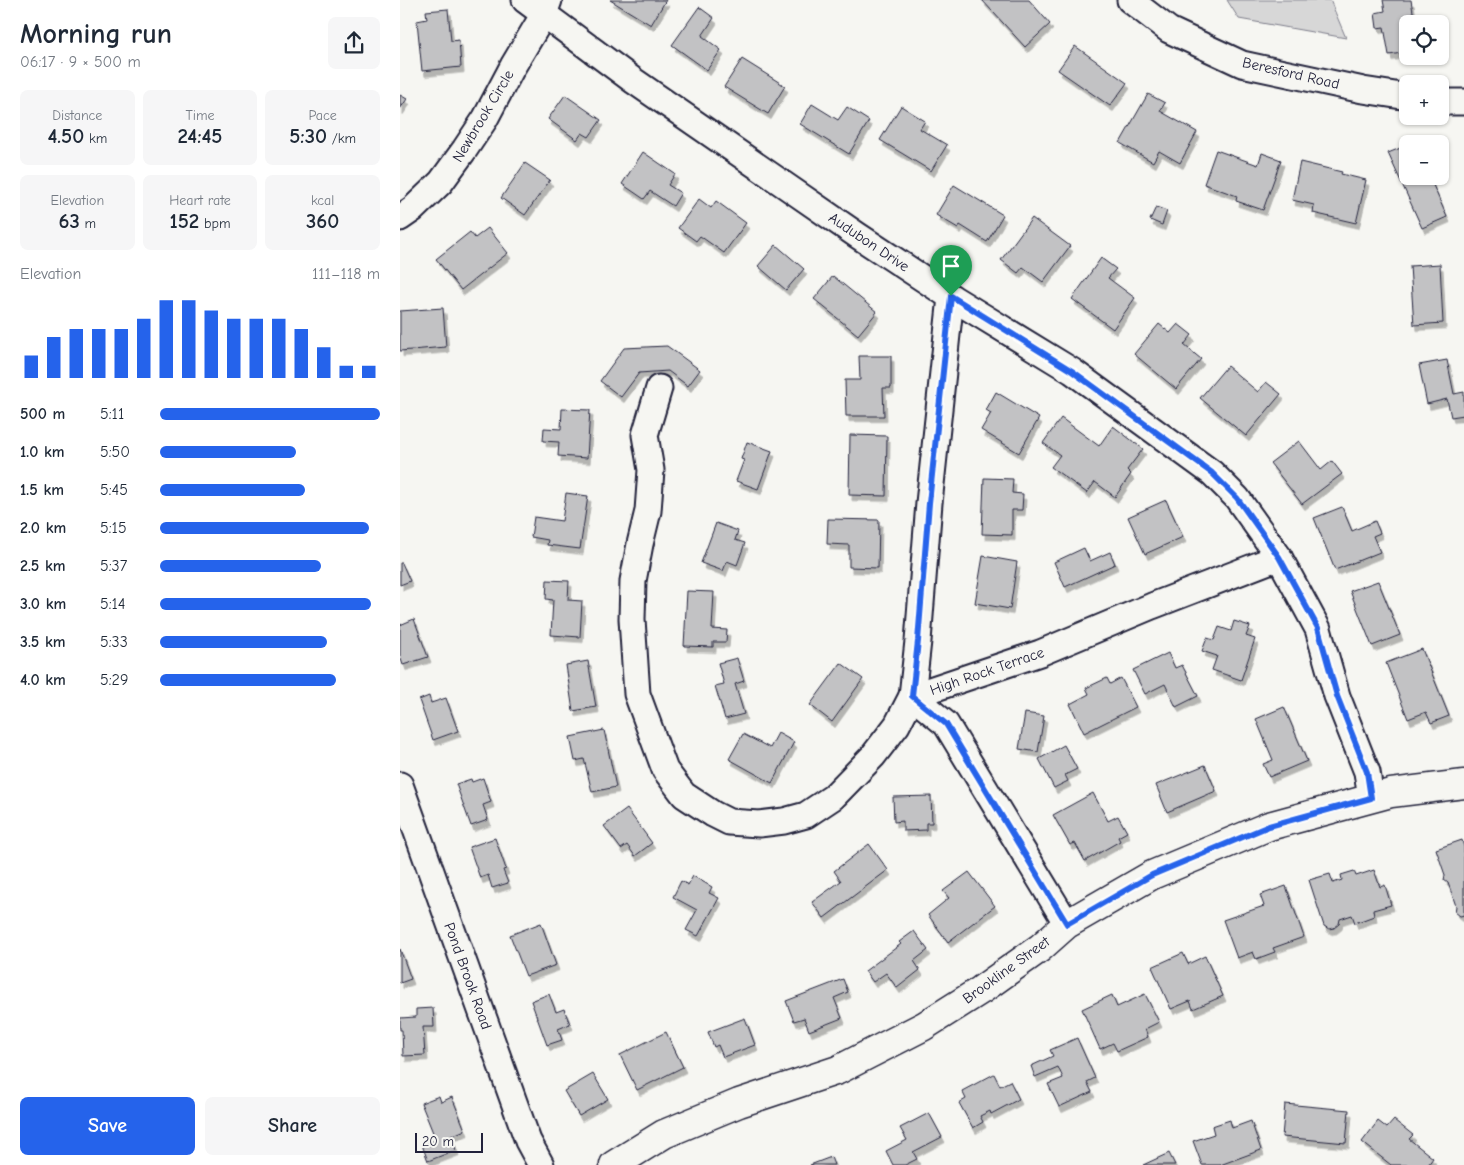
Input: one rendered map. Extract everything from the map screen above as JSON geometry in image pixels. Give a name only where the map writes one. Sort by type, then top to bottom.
[{"type":"main road","name":"Brookline Street","points":[[614,1165],[664,1134],[739,1103],[838,1070],[924,1026],[981,990],[1040,948],[1067,924],[1152,875],[1269,826],[1391,793],[1464,784]]},
{"type":"street","name":"Beresford Road","points":[[1130,0],[1169,30],[1242,64],[1363,90],[1399,96]]},
{"type":"street","name":"Newbrook Circle","points":[[400,218],[413,209],[441,182],[465,149],[513,66],[539,5]]},
{"type":"street","name":"Audubon Drive","points":[[539,5],[634,81],[857,235],[1072,371],[1212,473],[1237,498],[1279,557],[1318,628],[1337,696],[1367,772],[1371,798]]},
{"type":"street","points":[[1449,102],[1464,102]]},
{"type":"street","points":[[951,296],[929,503],[912,696],[946,724],[1067,924]]},
{"type":"street","name":"High Rock Terrace","points":[[658,388],[645,434],[651,470],[648,511],[633,580],[632,620],[637,694],[665,770],[684,795],[729,822],[759,824],[784,821],[806,814],[832,797],[873,756],[897,725],[912,696],[1040,654],[1152,606],[1279,557]]},
{"type":"street","name":"Pond Brook Road","points":[[400,785],[528,1141],[541,1165]]},
{"type":"shaded area","points":[[1227,0],[1330,0],[1346,38],[1239,19]]},
{"type":"building","points":[[610,0],[666,0],[651,25]]},
{"type":"building","points":[[982,0],[1029,0],[1050,24],[1025,47]]},
{"type":"building","points":[[1383,0],[1411,0],[1414,15],[1399,15],[1399,53],[1389,55],[1384,27],[1377,28],[1375,13],[1385,11]]},
{"type":"building","points":[[699,7],[714,18],[702,36],[721,50],[707,70],[672,45]]},
{"type":"building","points":[[448,9],[451,41],[459,40],[461,67],[422,71],[417,21],[427,19],[426,11]]},
{"type":"building","points":[[1075,46],[1127,83],[1110,106],[1058,70]]},
{"type":"building","points":[[742,59],[785,86],[768,114],[724,87]]},
{"type":"building","points":[[1148,94],[1165,103],[1160,111],[1197,132],[1180,163],[1159,151],[1153,162],[1120,143]]},
{"type":"building","points":[[400,95],[407,99],[400,109]]},
{"type":"building","points":[[565,95],[601,120],[589,137],[582,133],[577,140],[548,119]]},
{"type":"building","points":[[812,104],[838,120],[847,107],[869,121],[849,154],[800,124]]},
{"type":"building","points":[[901,106],[925,121],[920,129],[947,145],[931,171],[880,140]]},
{"type":"building","points":[[1399,149],[1399,177],[1388,153]]},
{"type":"building","points":[[1216,150],[1258,165],[1262,153],[1281,160],[1263,210],[1236,201],[1237,196],[1204,184]]},
{"type":"building","points":[[643,152],[675,174],[668,185],[681,193],[673,206],[650,191],[644,199],[622,184]]},
{"type":"building","points":[[1300,162],[1366,180],[1356,223],[1313,213],[1314,205],[1292,200]]},
{"type":"building","points":[[525,163],[550,180],[525,215],[501,198]]},
{"type":"building","points":[[954,185],[1003,215],[987,242],[960,225],[958,228],[936,215]]},
{"type":"building","points":[[1403,185],[1433,185],[1447,217],[1422,228]]},
{"type":"building","points":[[699,199],[711,208],[716,201],[746,223],[724,253],[700,236],[696,241],[678,228]]},
{"type":"building","points":[[1156,207],[1167,211],[1162,225],[1150,220]]},
{"type":"building","points":[[1032,218],[1070,246],[1043,282],[1023,267],[1018,273],[1001,260]]},
{"type":"building","points":[[488,228],[508,253],[461,290],[436,259],[470,232],[475,238]]},
{"type":"building","points":[[776,245],[804,269],[786,290],[758,266]]},
{"type":"building","points":[[1101,258],[1116,269],[1108,278],[1135,298],[1113,329],[1072,299]]},
{"type":"building","points":[[1440,264],[1443,323],[1414,325],[1410,266]]},
{"type":"building","points":[[833,276],[877,312],[858,335],[814,299]]},
{"type":"building","points":[[443,308],[446,347],[400,351],[400,311]]},
{"type":"building","points":[[1159,324],[1170,333],[1178,324],[1192,335],[1184,345],[1201,359],[1176,389],[1134,354]]},
{"type":"building","points":[[667,346],[700,370],[688,386],[668,371],[639,373],[621,397],[600,381],[624,348]]},
{"type":"building","points":[[859,356],[891,356],[891,388],[883,388],[884,416],[846,416],[845,380],[860,380]]},
{"type":"building","points":[[1447,360],[1454,394],[1464,392],[1464,415],[1451,417],[1447,399],[1427,404],[1419,365]]},
{"type":"building","points":[[1227,366],[1258,392],[1266,382],[1281,394],[1246,436],[1200,398]]},
{"type":"building","points":[[996,392],[1039,418],[1019,453],[981,430],[991,413],[986,410]]},
{"type":"building","points":[[562,409],[590,410],[587,458],[558,456],[559,442],[543,441],[544,428],[561,429]]},
{"type":"building","points":[[1061,418],[1099,446],[1113,426],[1143,449],[1127,470],[1131,474],[1115,497],[1095,482],[1087,493],[1051,467],[1060,455],[1043,443]]},
{"type":"building","points":[[850,435],[887,436],[886,496],[849,495]]},
{"type":"building","points":[[1299,441],[1321,470],[1332,461],[1342,474],[1302,504],[1270,463]]},
{"type":"building","points":[[747,442],[772,451],[758,489],[736,481],[744,460],[741,459]]},
{"type":"building","points":[[984,478],[1013,479],[1012,493],[1023,494],[1022,510],[1012,510],[1012,535],[982,534]]},
{"type":"building","points":[[566,493],[588,496],[580,549],[547,545],[548,540],[531,537],[534,517],[562,521]]},
{"type":"building","points":[[1166,500],[1183,537],[1145,554],[1128,517]]},
{"type":"building","points":[[1342,507],[1352,531],[1375,521],[1380,533],[1373,536],[1380,552],[1335,570],[1314,518]]},
{"type":"building","points":[[828,519],[879,520],[878,568],[849,567],[849,545],[827,544]]},
{"type":"building","points":[[716,523],[738,531],[735,540],[745,543],[737,565],[727,561],[723,571],[701,563]]},
{"type":"building","points":[[1084,548],[1090,561],[1110,552],[1115,564],[1065,587],[1054,562]]},
{"type":"building","points":[[983,556],[1017,562],[1010,609],[975,603]]},
{"type":"building","points":[[400,563],[402,563],[410,581],[400,585]]},
{"type":"building","points":[[547,580],[569,581],[568,600],[582,601],[580,637],[551,635],[553,600],[546,599]]},
{"type":"building","points":[[1378,581],[1400,635],[1372,646],[1350,591]]},
{"type":"building","points":[[687,591],[714,592],[712,629],[727,630],[726,642],[713,642],[713,647],[684,646]]},
{"type":"building","points":[[414,619],[428,657],[403,665],[400,656],[400,625]]},
{"type":"building","points":[[1234,621],[1250,626],[1246,636],[1255,639],[1241,680],[1212,670],[1217,656],[1202,651],[1207,638],[1214,640],[1219,627],[1231,631]]},
{"type":"building","points":[[1422,649],[1449,716],[1431,723],[1426,712],[1408,719],[1386,663]]},
{"type":"building","points":[[1168,653],[1175,668],[1182,665],[1198,696],[1176,707],[1165,684],[1145,694],[1133,670]]},
{"type":"building","points":[[737,658],[744,681],[735,684],[744,714],[725,719],[715,686],[724,684],[718,663]]},
{"type":"building","points":[[588,661],[596,707],[573,711],[566,665]]},
{"type":"building","points":[[841,663],[863,679],[832,722],[810,705]]},
{"type":"building","points":[[1107,678],[1110,684],[1121,678],[1136,707],[1084,733],[1070,704],[1089,694],[1086,688]]},
{"type":"building","points":[[429,696],[431,703],[446,698],[458,731],[433,740],[419,700]]},
{"type":"building","points":[[1284,707],[1307,761],[1269,777],[1263,764],[1273,760],[1256,719]]},
{"type":"building","points":[[1025,713],[1044,716],[1038,752],[1019,749]]},
{"type":"building","points":[[604,730],[616,787],[592,792],[584,759],[575,761],[570,737]]},
{"type":"building","points":[[778,733],[794,742],[772,783],[729,759],[743,734],[770,748]]},
{"type":"building","points":[[1064,745],[1077,769],[1065,775],[1068,781],[1054,788],[1039,759]]},
{"type":"building","points":[[1205,765],[1216,791],[1167,812],[1156,785]]},
{"type":"building","points":[[483,778],[491,802],[483,805],[488,820],[471,826],[456,784],[471,779],[472,782]]},
{"type":"building","points":[[1093,793],[1108,821],[1118,816],[1127,832],[1118,837],[1120,841],[1085,861],[1075,843],[1070,845],[1053,815]]},
{"type":"building","points":[[931,796],[932,823],[926,823],[926,830],[903,831],[903,821],[894,822],[893,797]]},
{"type":"building","points":[[627,809],[652,843],[635,856],[627,845],[621,849],[604,826]]},
{"type":"building","points":[[495,838],[506,869],[503,870],[508,883],[492,888],[488,875],[480,878],[469,847]]},
{"type":"building","points":[[1462,840],[1464,847],[1464,915],[1460,916],[1455,912],[1456,906],[1448,883],[1444,880],[1445,875],[1436,849]]},
{"type":"building","points":[[869,844],[888,870],[824,918],[812,902],[841,881],[834,871]]},
{"type":"building","points":[[1374,870],[1380,887],[1385,885],[1391,905],[1373,910],[1374,916],[1355,923],[1352,915],[1340,919],[1339,924],[1334,928],[1329,929],[1324,926],[1309,880],[1330,874],[1333,883],[1342,880],[1341,875],[1354,871],[1356,876]]},
{"type":"building","points":[[969,872],[995,906],[948,942],[928,915],[949,898],[943,891]]},
{"type":"building","points":[[693,876],[712,887],[709,893],[719,898],[698,936],[686,930],[697,910],[673,897],[681,881],[688,885]]},
{"type":"building","points":[[1286,886],[1304,937],[1273,948],[1275,952],[1256,959],[1253,952],[1237,958],[1223,920],[1264,906],[1260,895]]},
{"type":"building","points":[[541,923],[556,965],[526,976],[510,935]]},
{"type":"building","points":[[914,931],[928,950],[914,961],[920,970],[897,988],[886,973],[873,982],[865,971],[901,944],[899,942]]},
{"type":"building","points":[[400,949],[411,979],[400,983]]},
{"type":"building","points":[[1183,953],[1188,964],[1205,956],[1223,996],[1193,1009],[1190,1001],[1171,1009],[1152,967]]},
{"type":"building","points":[[843,979],[848,992],[834,998],[842,1018],[809,1031],[804,1018],[794,1021],[786,1001]]},
{"type":"building","points":[[549,994],[556,1012],[564,1009],[570,1024],[558,1029],[562,1040],[547,1045],[531,1001]]},
{"type":"building","points":[[1145,994],[1159,1022],[1145,1029],[1148,1037],[1117,1051],[1113,1043],[1100,1049],[1082,1009],[1112,995],[1117,1007]]},
{"type":"building","points":[[433,1008],[434,1027],[423,1027],[425,1055],[403,1056],[400,1018],[416,1017],[416,1009]]},
{"type":"building","points":[[745,1018],[755,1045],[723,1057],[718,1045],[714,1047],[708,1032]]},
{"type":"building","points":[[666,1032],[683,1067],[637,1090],[620,1055]]},
{"type":"building","points":[[1077,1038],[1095,1078],[1087,1082],[1092,1092],[1059,1107],[1048,1084],[1063,1078],[1058,1067],[1035,1077],[1031,1066],[1053,1056],[1050,1050]]},
{"type":"building","points":[[593,1074],[608,1099],[579,1116],[564,1091]]},
{"type":"building","points":[[994,1074],[1000,1086],[1010,1081],[1019,1099],[991,1114],[990,1111],[980,1116],[983,1122],[973,1128],[959,1103],[966,1099],[962,1091]]},
{"type":"building","points":[[439,1096],[441,1102],[452,1097],[465,1130],[451,1136],[456,1150],[428,1161],[422,1145],[436,1140],[421,1103]]},
{"type":"building","points":[[1285,1104],[1349,1110],[1346,1143],[1282,1137]]},
{"type":"building","points":[[929,1113],[942,1137],[913,1152],[917,1159],[905,1165],[893,1165],[886,1151],[907,1140],[900,1128]]},
{"type":"building","points":[[1230,1120],[1232,1128],[1251,1121],[1261,1150],[1220,1165],[1202,1165],[1193,1141],[1214,1134],[1212,1126]]},
{"type":"building","points":[[1394,1120],[1413,1135],[1409,1139],[1433,1158],[1428,1165],[1391,1165],[1362,1142],[1378,1121],[1387,1128]]},
{"type":"building","points":[[1169,1153],[1175,1165],[1143,1165]]},
{"type":"building","points":[[831,1157],[834,1165],[810,1165]]},
{"type":"route","points":[[951,296],[1072,371],[1212,473],[1237,498],[1279,557],[1318,628],[1337,696],[1367,772],[1371,798],[1269,826],[1152,875],[1067,924],[946,724],[912,696],[929,503],[951,296]]}]
